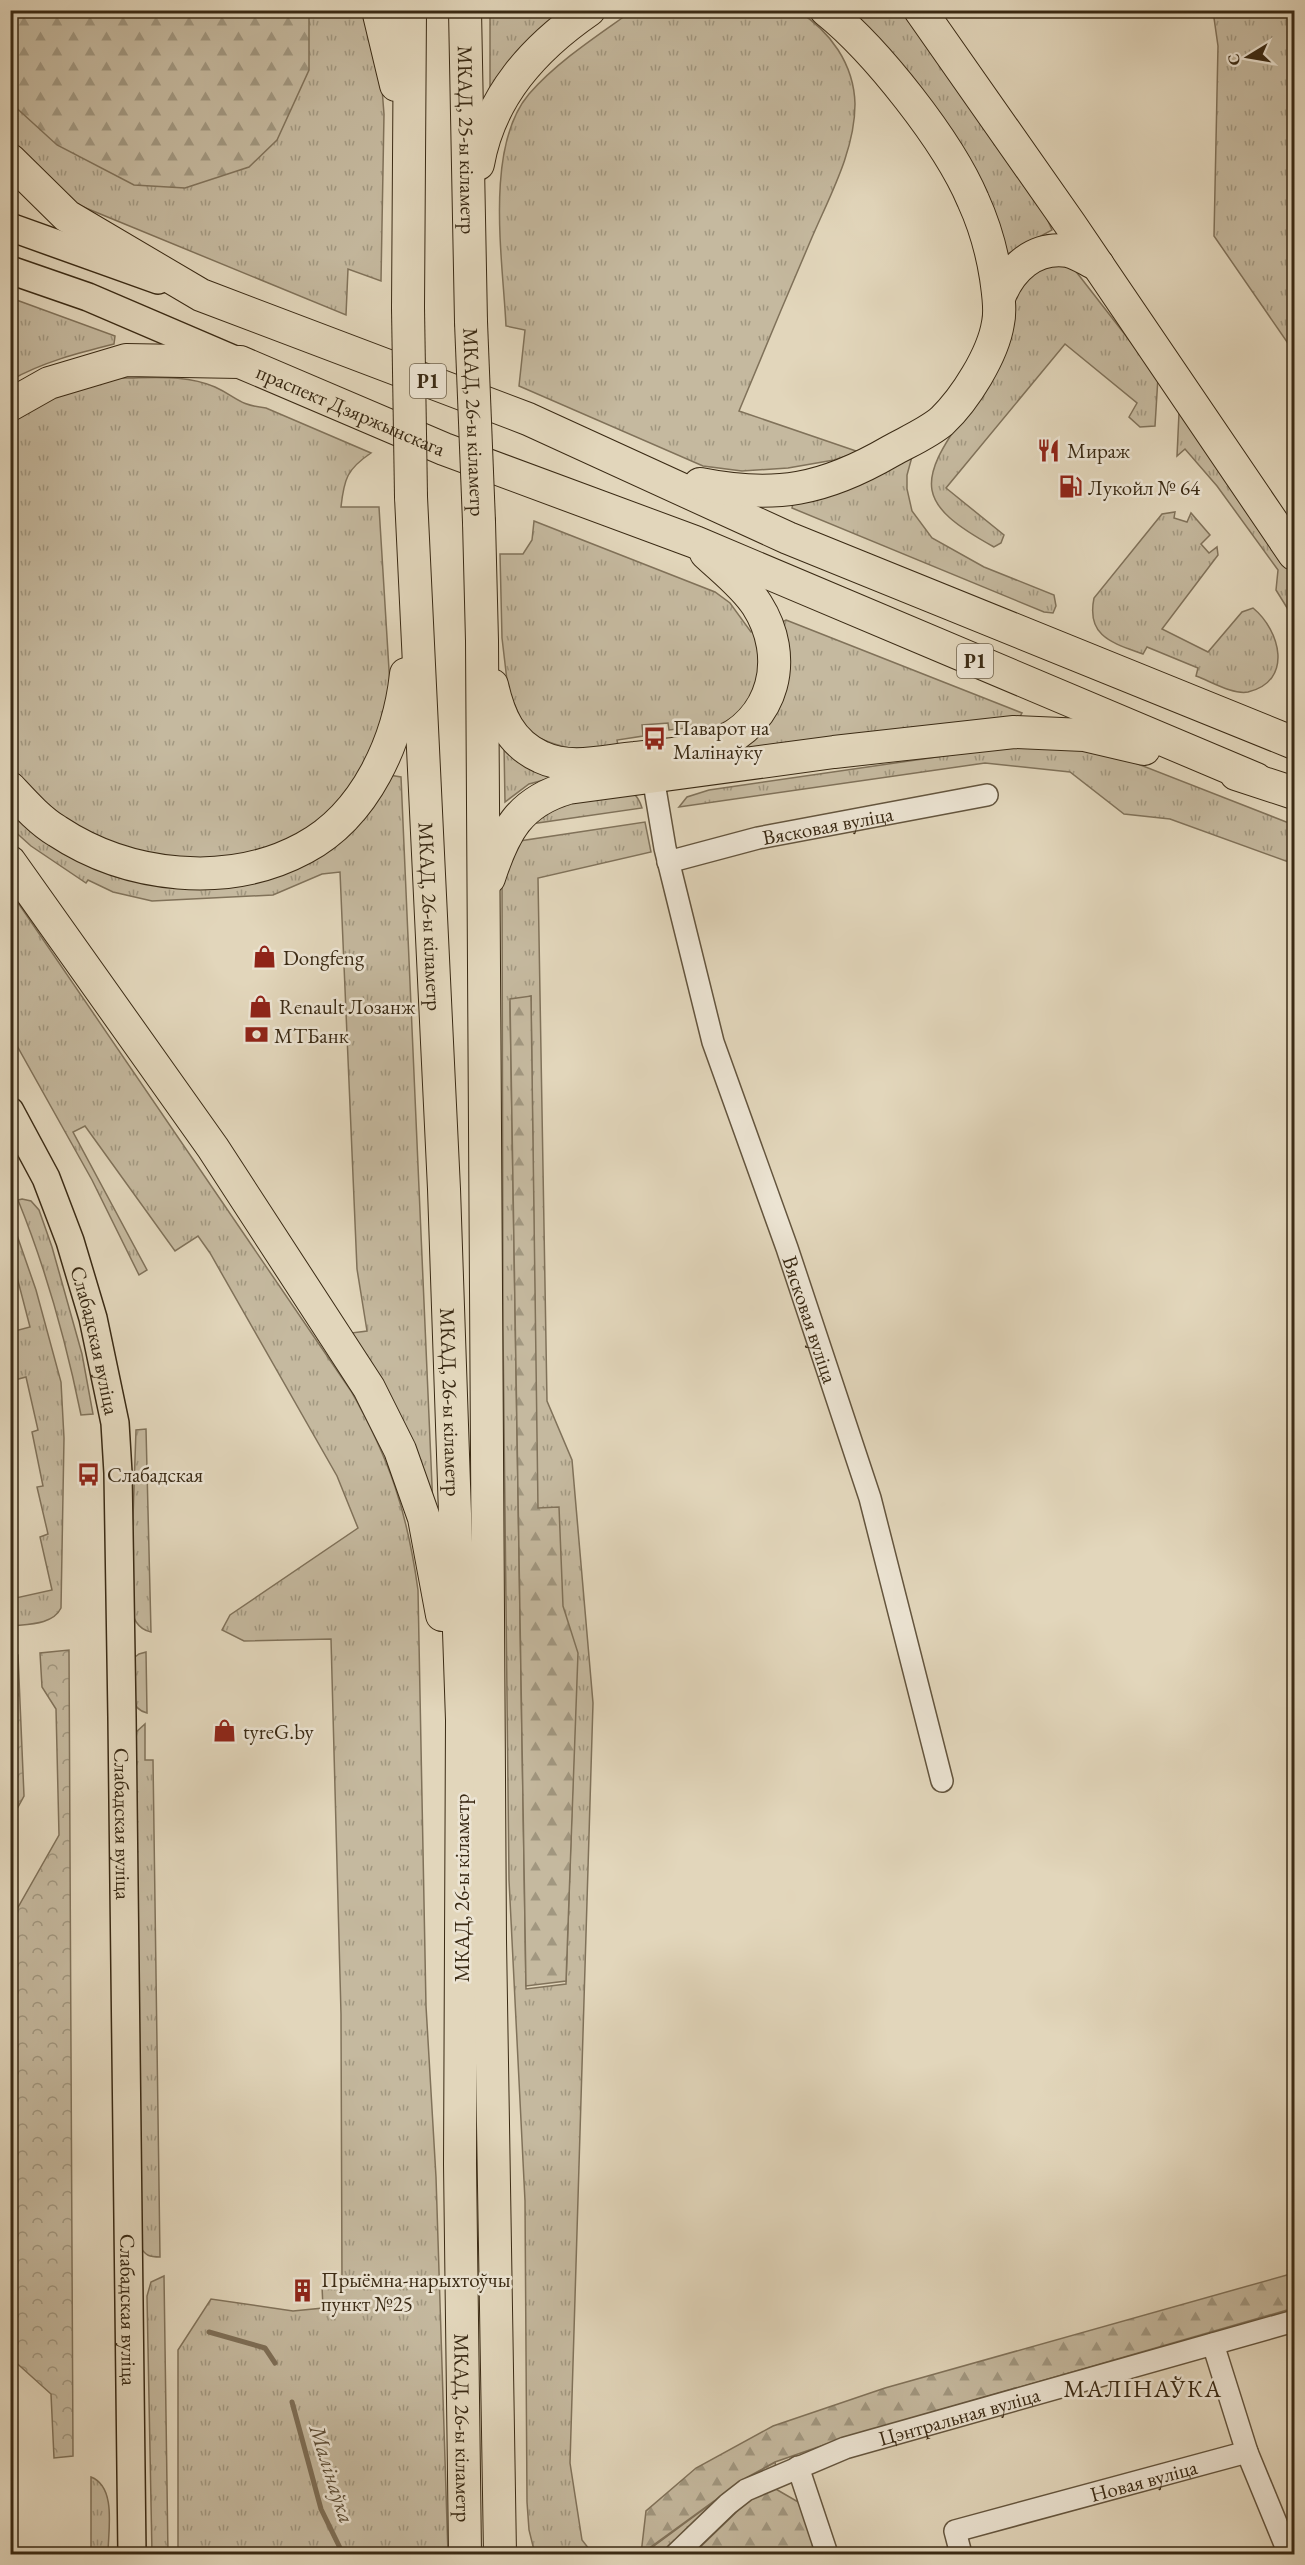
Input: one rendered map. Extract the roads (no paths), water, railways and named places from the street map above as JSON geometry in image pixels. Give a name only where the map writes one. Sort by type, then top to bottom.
[{"type":"highway","points":[[378,10],[389,46],[408,149]]},
{"type":"highway","points":[[408,149],[410,10]]},
{"type":"highway","name":"МКАД, 25-ы кіламетр","points":[[465,10],[470,270]]},
{"type":"highway","points":[[469,215],[482,145],[489,122],[501,100],[532,58],[557,33],[589,10]]},
{"type":"highway","points":[[652,475],[740,492],[766,493],[789,491],[830,480],[869,464],[941,421],[980,370],[991,346],[999,323],[999,298],[992,257],[973,199],[942,144],[892,76],[826,10]]},
{"type":"highway","points":[[920,10],[1098,265],[1294,554]]},
{"type":"highway","name":"МКАД, 26-ы кіламетр","points":[[408,149],[408,308],[414,586],[444,1189],[462,1720],[460,2164],[465,2554]]},
{"type":"highway","points":[[10,160],[67,216],[201,295]]},
{"type":"highway","points":[[999,298],[1006,278],[1015,268],[1030,258],[1053,250],[1070,252],[1098,265]]},
{"type":"highway","name":"МКАД, 26-ы кіламетр","points":[[470,270],[482,641],[490,1928],[500,2554]]},
{"type":"highway","name":"Р1","points":[[201,295],[528,419],[788,538],[1294,743]]},
{"type":"highway","points":[[10,405],[49,383],[126,360],[240,362]]},
{"type":"highway","name":"праспект Дзяржынскага","points":[[240,362],[444,449],[695,542]]},
{"type":"highway","points":[[483,896],[499,848],[514,822],[529,805],[546,794],[651,766],[712,746],[736,733],[759,713],[776,670],[774,644],[766,620],[756,602],[695,542]]},
{"type":"highway","name":"Р1","points":[[695,542],[1256,780],[1294,793]]},
{"type":"highway","points":[[10,788],[26,806],[57,831],[124,863],[166,873],[204,874],[243,868],[273,862],[305,848],[330,830],[349,809],[370,782],[395,733],[405,677],[414,586]]},
{"type":"highway","points":[[482,641],[501,719],[519,744],[541,757],[565,766],[651,766],[1039,731],[1102,738],[1256,780]]},
{"type":"highway","points":[[10,862],[213,1148],[369,1388],[400,1450],[424,1518],[462,1720]]},
{"type":"highway","points":[[500,2505],[508,2538],[516,2554]]},
{"type":"main road","name":"Р1","points":[[10,227],[201,295]]},
{"type":"main road","name":"праспект Дзяржынскага","points":[[10,270],[88,297],[240,362]]},
{"type":"main road","name":"Слабадская вуліца","points":[[10,1111],[46,1178],[70,1241],[90,1309],[115,1423],[118,1473],[122,1716],[132,2554]]},
{"type":"street","points":[[651,766],[667,855]]},
{"type":"street","name":"Вясковая вуліца","points":[[942,1781],[870,1498],[788,1248],[712,1042],[667,855],[987,795]]},
{"type":"street","name":"Цэнтральная вуліца","points":[[676,2554],[728,2504],[746,2490],[845,2448],[1294,2321]]},
{"type":"street","points":[[1213,2344],[1247,2452],[1289,2554]]},
{"type":"street","name":"Новая вуліца","points":[[962,2554],[955,2531],[1247,2452]]},
{"type":"street","points":[[798,2467],[827,2554]]},
{"type":"waterway","name":"Малінаўка","points":[[209,2332],[265,2348],[275,2363]]},
{"type":"waterway","name":"Малінаўка","points":[[292,2402],[321,2509],[343,2554]]},
{"type":"place","name":"Мираж","points":[[1049,450]]},
{"type":"place","name":"Лукойл № 64","points":[[1070,487]]},
{"type":"place","name":"Паварот на Малінаўку","points":[[655,739]]},
{"type":"place","name":"Dongfeng","points":[[265,957]]},
{"type":"place","name":"Renault Лозанж","points":[[261,1006]]},
{"type":"place","name":"МТБанк","points":[[256,1035]]},
{"type":"place","name":"Слабадская","points":[[89,1474]]},
{"type":"place","name":"tyreG.by","points":[[225,1731]]},
{"type":"place","name":"Прыёмна-нарыхтоўчы пункт №25","points":[[303,2291]]},
{"type":"district","name":"МАЛІНАЎКА","points":[[1143,2388]]}]
